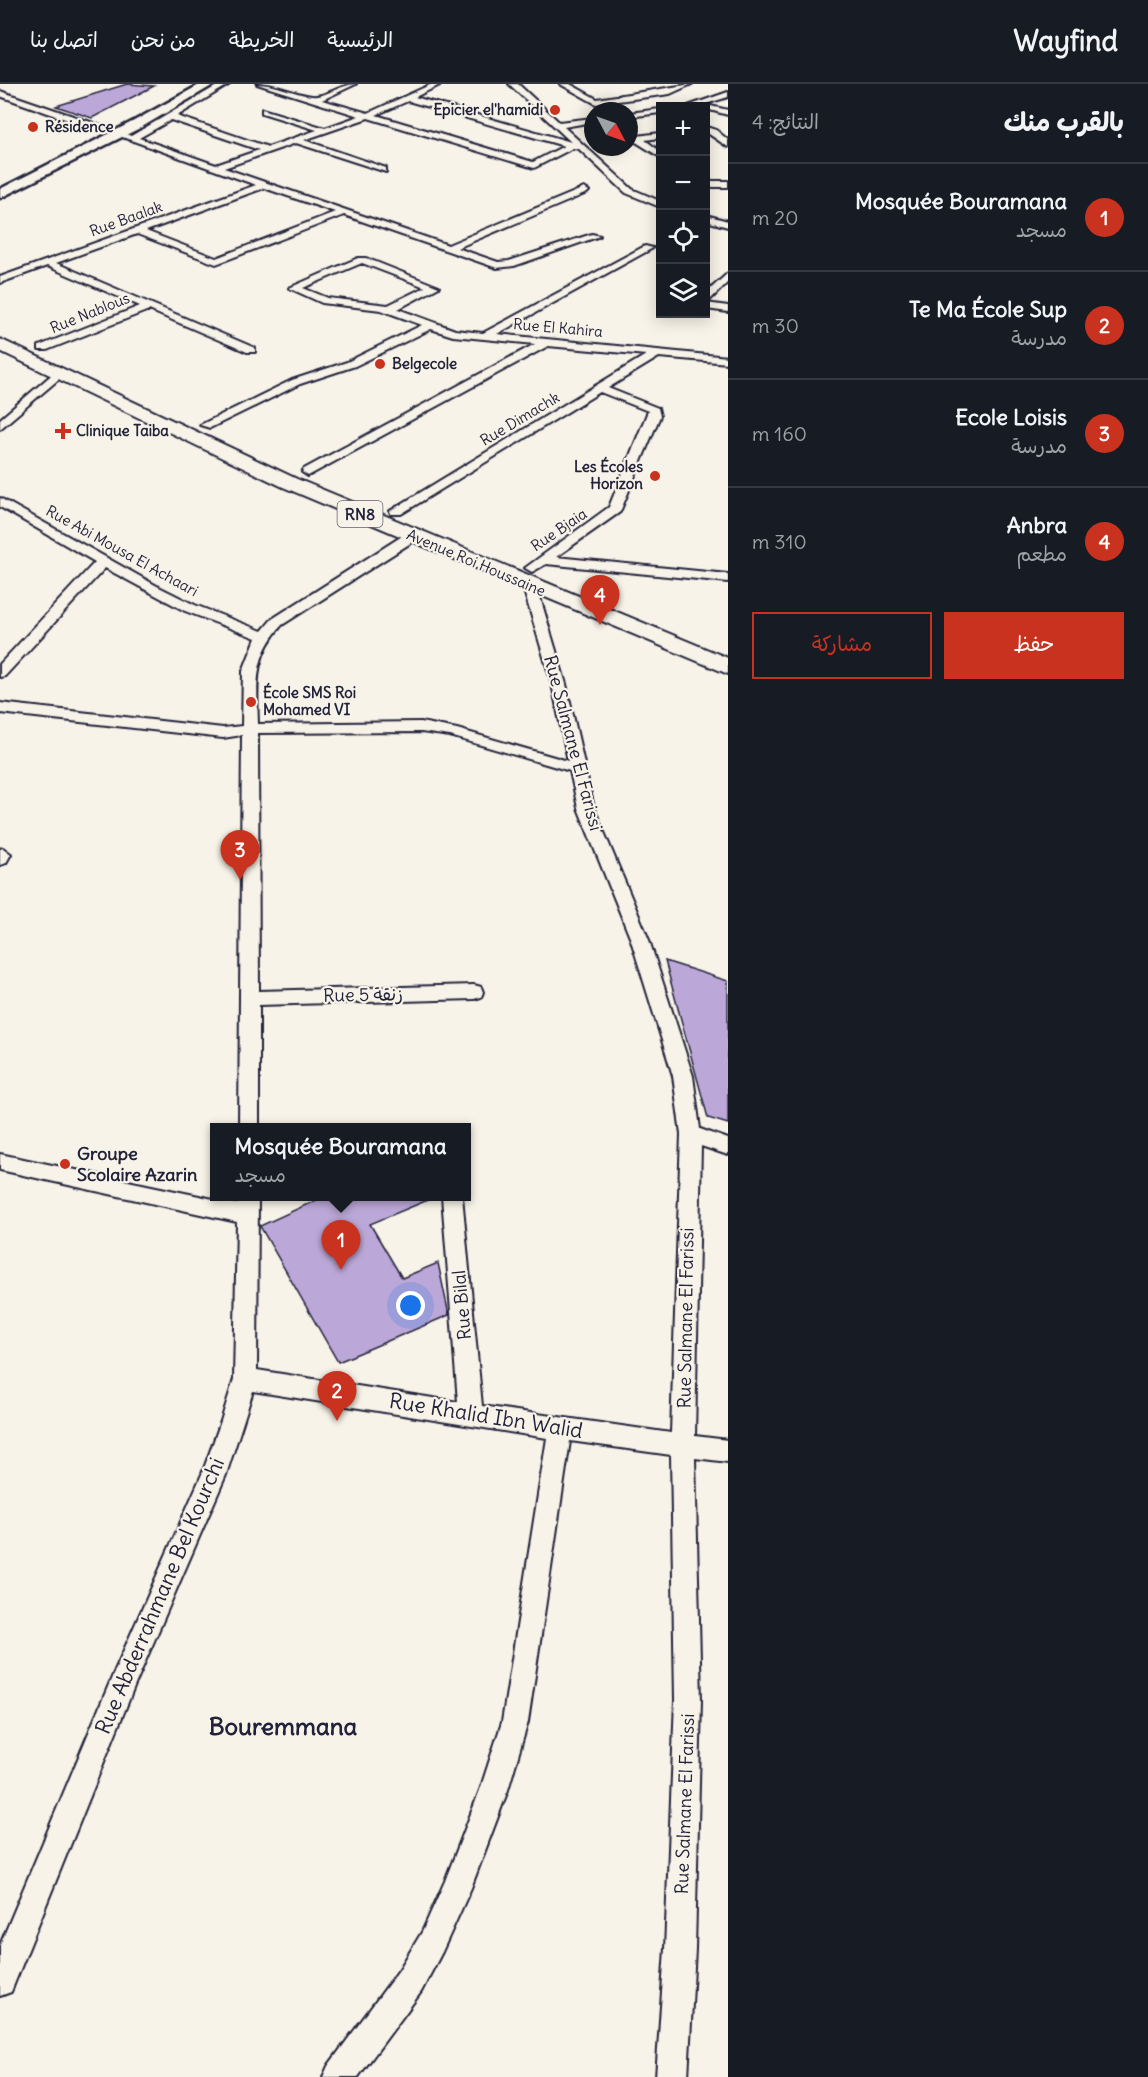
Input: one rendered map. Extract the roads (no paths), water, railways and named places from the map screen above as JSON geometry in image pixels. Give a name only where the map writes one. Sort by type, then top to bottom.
[{"type":"main road","points":[[0,194],[118,134],[209,84]]},
{"type":"main road","points":[[0,183],[112,120]]},
{"type":"main road","name":"Avenue Roi Houssaine","points":[[0,327],[206,425],[396,511],[535,571],[728,646]]},
{"type":"main road","name":"Avenue Roi Houssaine","points":[[0,344],[206,445],[412,536],[535,571],[728,667]]},
{"type":"street","points":[[132,139],[226,84]]},
{"type":"street","points":[[261,84],[287,90]]},
{"type":"street","points":[[271,84],[536,166],[572,145]]},
{"type":"street","points":[[287,103],[312,98],[352,84]]},
{"type":"street","points":[[215,168],[370,115],[438,84]]},
{"type":"street","points":[[564,84],[593,102],[661,94],[688,84]]},
{"type":"street","points":[[645,84],[661,94]]},
{"type":"street","points":[[515,85],[527,85]]},
{"type":"street","points":[[515,85],[584,148]]},
{"type":"street","points":[[0,93],[99,128]]},
{"type":"street","points":[[709,102],[728,94]]},
{"type":"street","points":[[408,98],[584,148]]},
{"type":"street","points":[[277,107],[265,111],[324,130]]},
{"type":"street","points":[[710,109],[728,113]]},
{"type":"street","points":[[638,115],[656,112]]},
{"type":"street","points":[[171,117],[268,150]]},
{"type":"street","points":[[557,125],[584,121]]},
{"type":"street","points":[[710,131],[728,144]]},
{"type":"street","points":[[118,134],[496,265],[505,265],[595,236]]},
{"type":"street","points":[[638,139],[656,136]]},
{"type":"street","points":[[295,140],[383,170]]},
{"type":"street","points":[[638,142],[656,153]]},
{"type":"street","points":[[592,156],[629,191],[656,202]]},
{"type":"street","points":[[710,184],[728,184]]},
{"type":"street","name":"Rue Baalak","points":[[0,280],[263,185]]},
{"type":"street","points":[[446,249],[584,191]]},
{"type":"street","points":[[710,211],[717,211]]},
{"type":"street","points":[[138,231],[216,261],[341,213]]},
{"type":"street","points":[[710,219],[728,224]]},
{"type":"street","points":[[485,336],[648,248]]},
{"type":"street","name":"Rue El Kahira","points":[[389,309],[434,287],[362,260],[294,288],[326,302],[389,309],[453,333],[728,360]]},
{"type":"street","name":"Rue Nablous","points":[[48,263],[251,350]]},
{"type":"street","points":[[710,293],[728,276]]},
{"type":"street","name":"Rue Nablous","points":[[43,348],[149,306]]},
{"type":"street","points":[[710,307],[728,309]]},
{"type":"street","points":[[206,425],[296,381],[351,364],[430,325]]},
{"type":"street","points":[[308,472],[545,343]]},
{"type":"street","name":"Rue Dimachk","points":[[396,511],[659,352]]},
{"type":"street","points":[[0,424],[60,374]]},
{"type":"street","name":"Rue Bjaia","points":[[535,571],[615,509],[654,416],[654,410],[647,406],[599,388]]},
{"type":"street","name":"Rue Abi Mousa El Achaari","points":[[0,502],[190,608],[263,636]]},
{"type":"street","points":[[249,1123],[252,729],[250,671],[253,652],[263,636],[294,610],[412,536]]},
{"type":"street","points":[[0,673],[104,561]]},
{"type":"street","points":[[535,571],[728,578]]},
{"type":"street","name":"Rue Salmane El Farissi","points":[[535,571],[586,808],[640,940],[683,1076],[691,1134],[683,1444],[688,1700],[680,1948],[672,2077]]},
{"type":"street","points":[[0,708],[223,733],[252,729],[382,725],[421,727],[452,732],[576,768]]},
{"type":"street","name":"Rue 5 زنقة","points":[[251,998],[474,992]]},
{"type":"street","points":[[691,1134],[728,1146]]},
{"type":"street","points":[[0,1162],[210,1199]]},
{"type":"street","points":[[219,1201],[247,1206]]},
{"type":"street","name":"Rue Bilal","points":[[452,1201],[471,1414]]},
{"type":"street","name":"Rue Abderrahmane Bel Kourchi","points":[[0,1981],[124,1680],[214,1475],[245,1379],[247,1206]]},
{"type":"street","name":"Rue Khalid Ibn Walid","points":[[245,1379],[560,1429],[728,1451]]},
{"type":"street","points":[[339,2077],[410,1981],[432,1942],[457,1888],[494,1790],[515,1722],[560,1429]]},
{"type":"place","name":"Epicier el'hamidi","points":[[555,110]]},
{"type":"place","name":"Résidence","points":[[33,127]]},
{"type":"place","name":"Belgecole","points":[[380,364]]},
{"type":"place","name":"Clinique Taiba","points":[[63,431]]},
{"type":"place","name":"Les Écoles Horizon","points":[[655,476]]},
{"type":"place","name":"Anbra","points":[[600,625]]},
{"type":"place","name":"École SMS Roi Mohamed VI","points":[[251,702]]},
{"type":"place","name":"Ecole Loisis","points":[[240,880]]},
{"type":"place","name":"Groupe Scolaire Azarin","points":[[65,1164]]},
{"type":"place","name":"Mosquée Bouramana","points":[[341,1270]]},
{"type":"place","name":"Te Ma École Sup","points":[[337,1421]]},
{"type":"district","name":"Bouremmana","points":[[283,1727]]}]
